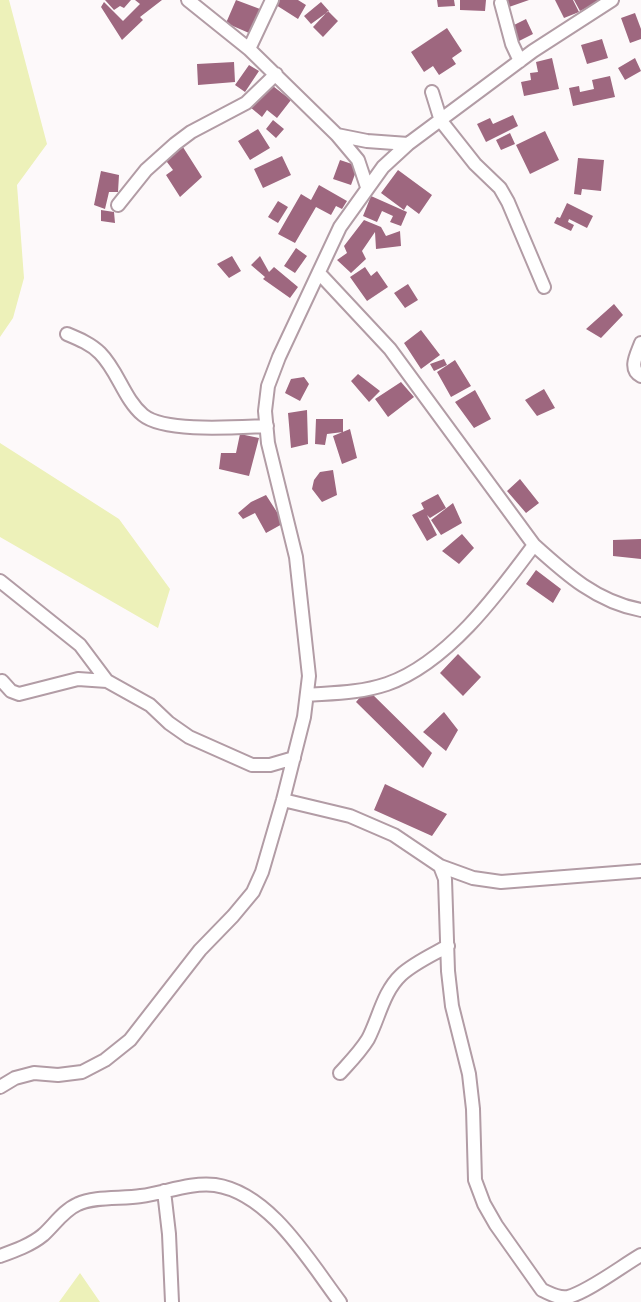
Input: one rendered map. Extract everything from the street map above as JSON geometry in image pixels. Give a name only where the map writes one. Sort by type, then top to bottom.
[{"type":"street","points":[[188,0],[249,49],[337,135],[358,160],[367,187]]},
{"type":"street","points":[[249,49],[272,0]]},
{"type":"street","points":[[0,1087],[15,1078],[34,1073],[58,1075],[82,1072],[105,1060],[130,1040],[200,950],[253,892],[262,872],[284,800],[309,676],[296,557],[268,443],[265,411],[268,386],[340,227],[383,167],[408,144],[520,61],[612,0]]},
{"type":"street","points":[[501,3],[512,44],[520,61]]},
{"type":"street","points":[[118,205],[146,170],[175,144],[191,132],[246,103],[276,74]]},
{"type":"street","points":[[432,92],[441,121],[475,164],[500,188],[544,287]]},
{"type":"street","points":[[337,135],[367,141],[408,144]]},
{"type":"street","points":[[319,272],[390,349],[534,545],[562,571],[594,594],[641,610]]},
{"type":"street","points":[[67,334],[93,346],[103,355],[129,399],[145,416],[162,424],[193,427],[267,426]]},
{"type":"street","points":[[641,343],[634,369],[641,376]]},
{"type":"street","points":[[307,695],[355,692],[387,684],[415,671],[443,650],[502,589],[534,545]]},
{"type":"street","points":[[0,581],[79,645],[107,681],[150,705],[189,737],[252,765],[270,765],[294,758]]},
{"type":"street","points":[[2,681],[11,691],[19,694],[78,679],[107,681]]},
{"type":"street","points":[[284,800],[350,816],[394,835],[440,866],[473,877],[502,882],[641,871]]},
{"type":"street","points":[[440,866],[445,879],[452,1006],[469,1074],[475,1180],[484,1204],[542,1290],[556,1297],[567,1298],[641,1255]]},
{"type":"street","points":[[340,1073],[356,1057],[367,1039],[388,992],[399,976],[448,946]]},
{"type":"street","points":[[0,1256],[40,1238],[70,1208],[82,1202],[142,1196],[188,1186],[214,1185],[237,1191],[264,1209],[297,1244],[340,1302]]},
{"type":"street","points":[[164,1191],[169,1226],[172,1302]]},
{"type":"green space","points":[[0,0],[9,0],[47,144],[17,185],[24,278],[13,318],[0,337]]},
{"type":"green space","points":[[0,443],[119,519],[170,589],[158,628],[0,537]]},
{"type":"green space","points":[[80,1273],[100,1302],[59,1302]]},
{"type":"building","points":[[105,0],[131,0],[124,8],[120,6],[114,10]]},
{"type":"building","points":[[135,0],[162,0],[140,17],[143,20],[122,40],[101,7],[104,2],[123,21],[140,4]]},
{"type":"building","points":[[236,0],[260,9],[249,33],[226,23]]},
{"type":"building","points":[[279,0],[298,0],[306,5],[298,19],[276,5]]},
{"type":"building","points":[[437,0],[454,0],[455,6],[438,7]]},
{"type":"building","points":[[460,0],[486,0],[485,11],[460,10]]},
{"type":"building","points":[[506,0],[529,0],[509,7]]},
{"type":"building","points":[[555,0],[573,0],[579,12],[564,18]]},
{"type":"building","points":[[574,0],[603,0],[580,11]]},
{"type":"building","points":[[321,2],[329,11],[311,24],[304,16]]},
{"type":"building","points":[[328,11],[338,21],[323,37],[313,27]]},
{"type":"building","points":[[635,13],[641,29],[641,39],[630,43],[621,18]]},
{"type":"building","points":[[526,19],[533,34],[519,41],[512,26]]},
{"type":"building","points":[[447,28],[462,51],[452,58],[456,64],[439,75],[433,66],[424,72],[411,52]]},
{"type":"building","points":[[602,39],[608,58],[587,64],[581,45]]},
{"type":"building","points":[[552,58],[559,89],[524,96],[521,82],[531,80],[530,73],[538,72],[536,62]]},
{"type":"building","points":[[635,58],[641,71],[625,80],[618,68]]},
{"type":"building","points":[[234,62],[235,82],[198,85],[197,64]]},
{"type":"building","points":[[249,65],[259,71],[245,92],[235,85]]},
{"type":"building","points":[[610,76],[615,97],[573,106],[569,88],[579,86],[580,92],[594,89],[592,80]]},
{"type":"building","points":[[269,83],[291,100],[277,118],[267,110],[262,117],[250,107]]},
{"type":"building","points":[[513,115],[518,126],[486,142],[477,124],[490,118],[493,124]]},
{"type":"building","points":[[273,120],[284,129],[276,138],[266,129]]},
{"type":"building","points":[[258,129],[270,148],[250,160],[238,141]]},
{"type":"building","points":[[545,131],[559,160],[530,174],[516,145]]},
{"type":"building","points":[[510,133],[515,144],[501,150],[496,140]]},
{"type":"building","points":[[181,144],[202,177],[180,197],[166,175],[173,170],[164,158]]},
{"type":"building","points":[[282,156],[291,175],[263,188],[254,169]]},
{"type":"building","points":[[578,158],[604,160],[601,191],[582,189],[581,195],[574,194]]},
{"type":"building","points":[[340,160],[358,166],[351,185],[333,179]]},
{"type":"building","points":[[398,170],[432,195],[419,214],[407,205],[404,210],[381,193]]},
{"type":"building","points":[[101,171],[119,175],[118,192],[109,192],[105,209],[94,205]]},
{"type":"building","points":[[319,185],[347,201],[342,209],[336,206],[331,215],[316,207],[295,243],[278,234],[301,194],[311,200]]},
{"type":"building","points":[[371,196],[407,212],[401,226],[390,222],[393,216],[382,211],[377,222],[363,216]]},
{"type":"building","points":[[278,201],[288,207],[278,223],[268,217]]},
{"type":"building","points":[[567,203],[593,216],[587,228],[569,219],[568,222],[574,225],[571,231],[554,223],[557,217],[560,218]]},
{"type":"building","points":[[101,210],[114,212],[115,223],[101,221]]},
{"type":"building","points":[[364,220],[381,227],[386,236],[400,231],[401,246],[376,249],[375,232],[362,251],[366,259],[351,273],[337,260],[347,253],[344,246]]},
{"type":"building","points":[[296,248],[307,256],[295,273],[284,266]]},
{"type":"building","points":[[232,256],[241,271],[229,278],[217,264]]},
{"type":"building","points":[[260,256],[269,272],[274,267],[298,287],[290,298],[263,279],[265,277],[251,265]]},
{"type":"building","points":[[365,267],[371,276],[377,271],[388,287],[367,301],[350,277]]},
{"type":"building","points":[[408,284],[418,300],[405,308],[394,293]]},
{"type":"building","points":[[614,304],[623,315],[601,338],[586,329]]},
{"type":"building","points":[[421,330],[440,355],[421,369],[404,343]]},
{"type":"building","points":[[444,359],[447,365],[434,371],[430,364]]},
{"type":"building","points":[[455,360],[471,386],[451,397],[437,372]]},
{"type":"building","points":[[358,374],[380,391],[369,402],[351,381]]},
{"type":"building","points":[[304,377],[309,384],[300,401],[285,393],[291,379]]},
{"type":"building","points":[[401,382],[414,397],[388,417],[375,399]]},
{"type":"building","points":[[544,389],[555,408],[537,416],[525,400]]},
{"type":"building","points":[[475,390],[491,419],[474,428],[455,402]]},
{"type":"building","points":[[307,410],[308,444],[291,448],[288,413]]},
{"type":"building","points":[[316,419],[343,419],[343,432],[327,434],[325,445],[315,444]]},
{"type":"building","points":[[350,429],[357,458],[342,464],[333,436]]},
{"type":"building","points":[[240,434],[259,438],[249,476],[219,469],[221,453],[236,453]]},
{"type":"building","points":[[333,470],[337,495],[322,502],[312,489],[314,480],[320,472]]},
{"type":"building","points":[[520,479],[539,503],[526,513],[507,491]]},
{"type":"building","points":[[438,494],[446,508],[430,518],[427,515],[437,535],[427,541],[412,515],[424,509],[421,503]]},
{"type":"building","points":[[266,495],[284,523],[266,533],[255,513],[243,519],[238,513],[251,502]]},
{"type":"building","points":[[453,503],[462,523],[441,535],[431,520]]},
{"type":"building","points":[[462,534],[474,548],[459,564],[442,551]]},
{"type":"building","points":[[641,539],[641,559],[613,556],[613,540]]},
{"type":"building","points":[[536,570],[561,589],[553,603],[526,584]]},
{"type":"building","points":[[458,654],[481,677],[463,696],[440,673]]},
{"type":"building","points":[[367,689],[432,753],[423,768],[356,702]]},
{"type":"building","points":[[444,712],[458,730],[446,751],[423,732]]},
{"type":"building","points":[[385,784],[447,814],[432,836],[374,810]]}]
